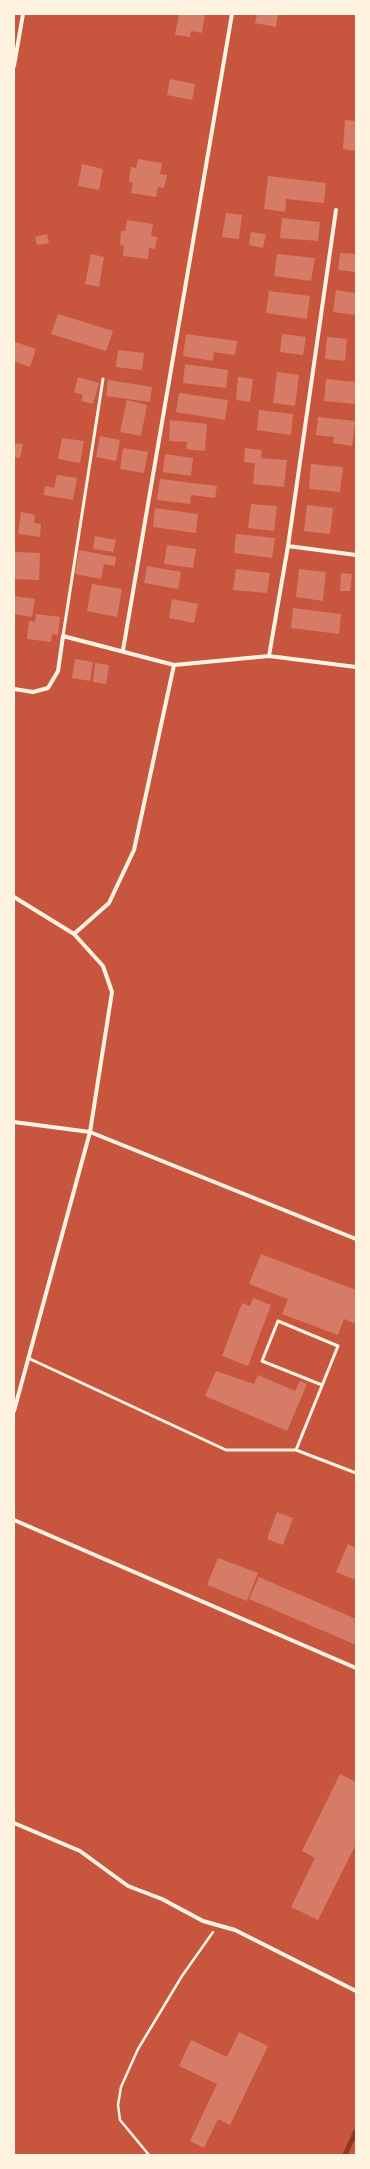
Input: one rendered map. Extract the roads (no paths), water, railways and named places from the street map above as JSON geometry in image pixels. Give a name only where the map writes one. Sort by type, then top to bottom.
[{"type":"street","points":[[14,66],[23,14]]},
{"type":"street","points":[[123,650],[232,14]]},
{"type":"street","points":[[269,656],[288,546],[336,210]]},
{"type":"street","points":[[288,546],[356,555]]},
{"type":"street","points":[[14,689],[33,692],[48,688],[58,671],[63,636],[123,650],[174,665],[269,656],[356,667]]},
{"type":"street","points":[[74,934],[108,903],[134,850],[174,665]]},
{"type":"street","points":[[14,897],[74,934],[103,966],[112,992],[90,1132],[14,1411]]},
{"type":"street","points":[[14,1122],[90,1132],[356,1239]]},
{"type":"street","points":[[14,1520],[356,1668]]},
{"type":"street","points":[[14,1823],[80,1851],[128,1886],[162,1899],[203,1921],[235,1930],[356,1991]]},
{"type":"lane","points":[[63,636],[103,379]]},
{"type":"lane","points":[[296,1450],[338,1346],[278,1321],[262,1361],[322,1385]]},
{"type":"lane","points":[[28,1358],[226,1450],[296,1450],[356,1473]]},
{"type":"waterway","points":[[345,2155],[356,2131]]}]
